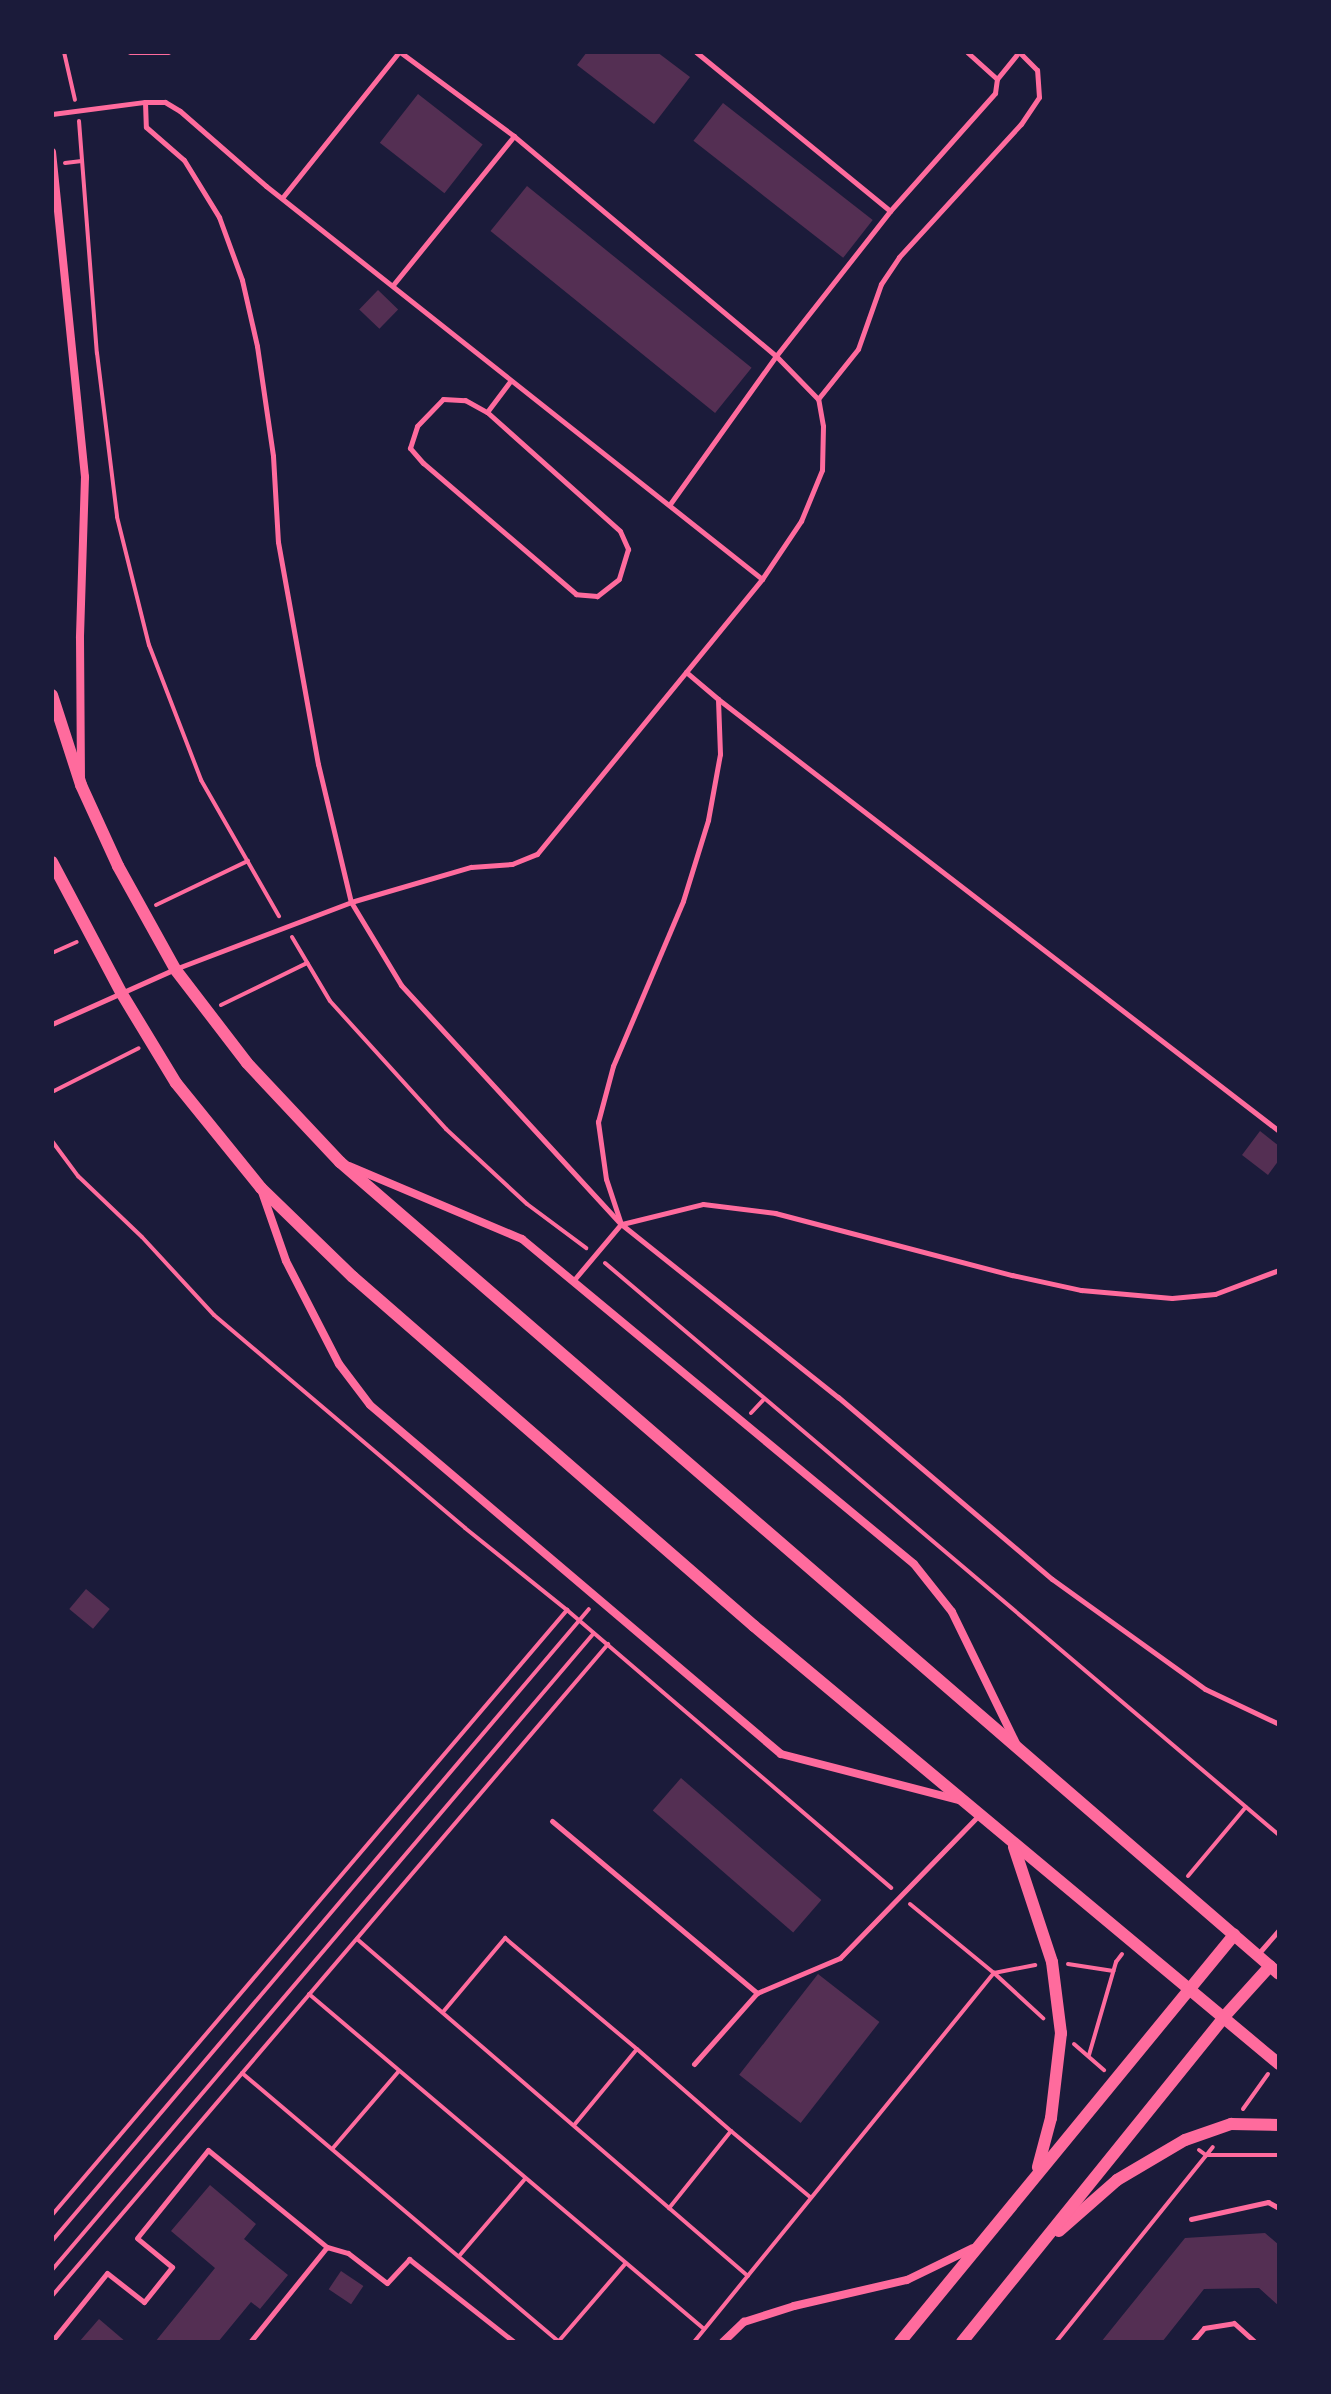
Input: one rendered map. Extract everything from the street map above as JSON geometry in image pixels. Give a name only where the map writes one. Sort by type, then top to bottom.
[{"type":"street","points":[[52,152],[85,477],[80,638],[81,785]]},
{"type":"street","points":[[52,695],[81,785],[175,969],[247,1063],[340,1162],[1274,1970],[1223,2018],[962,2342]]},
{"type":"street","points":[[52,862],[122,994],[176,1083],[261,1188],[365,1287],[962,1801],[1278,2064]]},
{"type":"street","points":[[340,1162],[522,1239],[914,1564],[952,1612],[1018,1746]]},
{"type":"street","points":[[261,1188],[286,1261],[339,1364],[370,1405],[781,1754],[962,1801]]},
{"type":"street","points":[[1013,1844],[1052,1962],[1061,2033],[1051,2118],[1037,2173]]},
{"type":"street","points":[[900,2342],[1186,1989],[1234,1935]]},
{"type":"street","points":[[1035,2251],[1117,2180],[1185,2140],[1231,2124],[1279,2125]]},
{"type":"street","points":[[723,2342],[744,2322],[794,2306],[907,2280],[978,2245]]},
{"type":"lane","points":[[130,52],[168,52]]},
{"type":"lane","points":[[52,1024],[175,969],[351,902],[471,867],[512,864],[537,854],[762,579],[801,521],[822,470],[823,426],[818,399],[776,356],[514,136],[399,52],[282,198]]},
{"type":"lane","points":[[696,52],[890,211]]},
{"type":"lane","points":[[967,52],[997,79]]},
{"type":"lane","points":[[670,504],[776,356],[890,211],[995,93],[997,79],[1019,52],[1037,70],[1039,97],[1021,124],[899,257],[881,284],[858,349],[818,399]]},
{"type":"lane","points":[[145,102],[146,127],[184,160],[219,217],[242,280],[257,346],[273,456],[278,542],[318,764],[351,902],[401,985],[621,1224],[838,1397],[1052,1579],[1205,1689],[1279,1724]]},
{"type":"lane","points":[[52,114],[145,102],[165,102],[180,111],[282,198],[762,579]]},
{"type":"lane","points":[[393,285],[514,136]]},
{"type":"lane","points":[[487,412],[510,381]]},
{"type":"lane","points":[[443,399],[465,400],[487,412],[620,531],[628,549],[619,579],[597,596],[576,594],[423,463],[410,448],[417,426],[443,399]]},
{"type":"lane","points":[[686,672],[1279,1131]]},
{"type":"lane","points":[[621,1224],[606,1179],[598,1122],[613,1066],[683,901],[708,820],[720,754],[718,699]]},
{"type":"lane","points":[[572,1281],[621,1224],[703,1204],[775,1213],[1081,1290],[1172,1298],[1215,1294],[1279,1270]]},
{"type":"lane","points":[[694,2064],[757,1993],[840,1958],[979,1815]]},
{"type":"lane","points":[[552,1821],[757,1993]]},
{"type":"lane","points":[[1257,1955],[1279,1930]]},
{"type":"lane","points":[[52,2341],[107,2273],[144,2302],[153,2291],[172,2267],[137,2238],[208,2150],[327,2247],[348,2253],[387,2283],[409,2259],[514,2342]]},
{"type":"lane","points":[[1191,2219],[1268,2202],[1279,2208]]},
{"type":"lane","points":[[250,2342],[327,2247]]},
{"type":"lane","points":[[1192,2342],[1204,2328],[1234,2323],[1255,2342]]},
{"type":"path","points":[[64,52],[78,110],[97,353],[117,517],[149,645],[201,780],[330,1001],[446,1129],[527,1204],[595,1254],[1279,1835]]},
{"type":"path","points":[[143,911],[248,861]]},
{"type":"path","points":[[52,953],[90,935]]},
{"type":"path","points":[[208,1012],[307,963]]},
{"type":"path","points":[[52,1092],[151,1041]]},
{"type":"path","points":[[52,1141],[78,1176],[142,1237],[214,1315],[465,1528],[581,1621],[1114,2079]]},
{"type":"path","points":[[52,2241],[581,1621],[597,1597]]},
{"type":"path","points":[[52,2215],[567,1610]]},
{"type":"path","points":[[52,2270],[594,1633]]},
{"type":"path","points":[[52,2296],[608,1644]]},
{"type":"path","points":[[1178,1887],[1246,1807]]},
{"type":"path","points":[[443,2012],[505,1938],[810,2197]]},
{"type":"path","points":[[357,1939],[748,2276]]},
{"type":"path","points":[[1089,2056],[1113,1971],[1131,1942]]},
{"type":"path","points":[[694,2342],[994,1973],[1052,1962],[1113,1971]]},
{"type":"path","points":[[309,1994],[705,2329]]},
{"type":"path","points":[[574,2124],[637,2049]]},
{"type":"path","points":[[1056,2342],[1278,2064]]},
{"type":"path","points":[[333,2148],[399,2070]]},
{"type":"path","points":[[242,2073],[559,2342],[626,2263]]},
{"type":"path","points":[[669,2208],[731,2131]]},
{"type":"path","points":[[460,2255],[525,2179]]},
{"type":"building","points":[[587,52],[657,52],[690,77],[654,124],[577,65]]},
{"type":"building","points":[[418,94],[483,144],[444,193],[380,143]]},
{"type":"building","points":[[723,103],[873,220],[843,258],[693,141]]},
{"type":"building","points":[[527,186],[752,368],[715,413],[490,231]]},
{"type":"building","points":[[378,290],[398,309],[379,329],[359,309]]},
{"type":"building","points":[[1260,1131],[1279,1146],[1279,1160],[1268,1175],[1242,1155]]},
{"type":"building","points":[[86,1589],[110,1609],[93,1629],[69,1609]]},
{"type":"building","points":[[681,1778],[821,1900],[793,1932],[653,1810]]},
{"type":"building","points":[[818,1974],[879,2022],[801,2123],[739,2075]]},
{"type":"building","points":[[210,2185],[256,2224],[244,2239],[288,2275],[260,2309],[251,2302],[218,2342],[155,2342],[215,2268],[171,2231]]},
{"type":"building","points":[[1265,2233],[1279,2245],[1279,2306],[1259,2288],[1204,2289],[1162,2342],[1101,2342],[1185,2238]]},
{"type":"building","points":[[341,2271],[363,2286],[351,2304],[329,2289]]},
{"type":"building","points":[[99,2319],[126,2342],[79,2342]]}]
